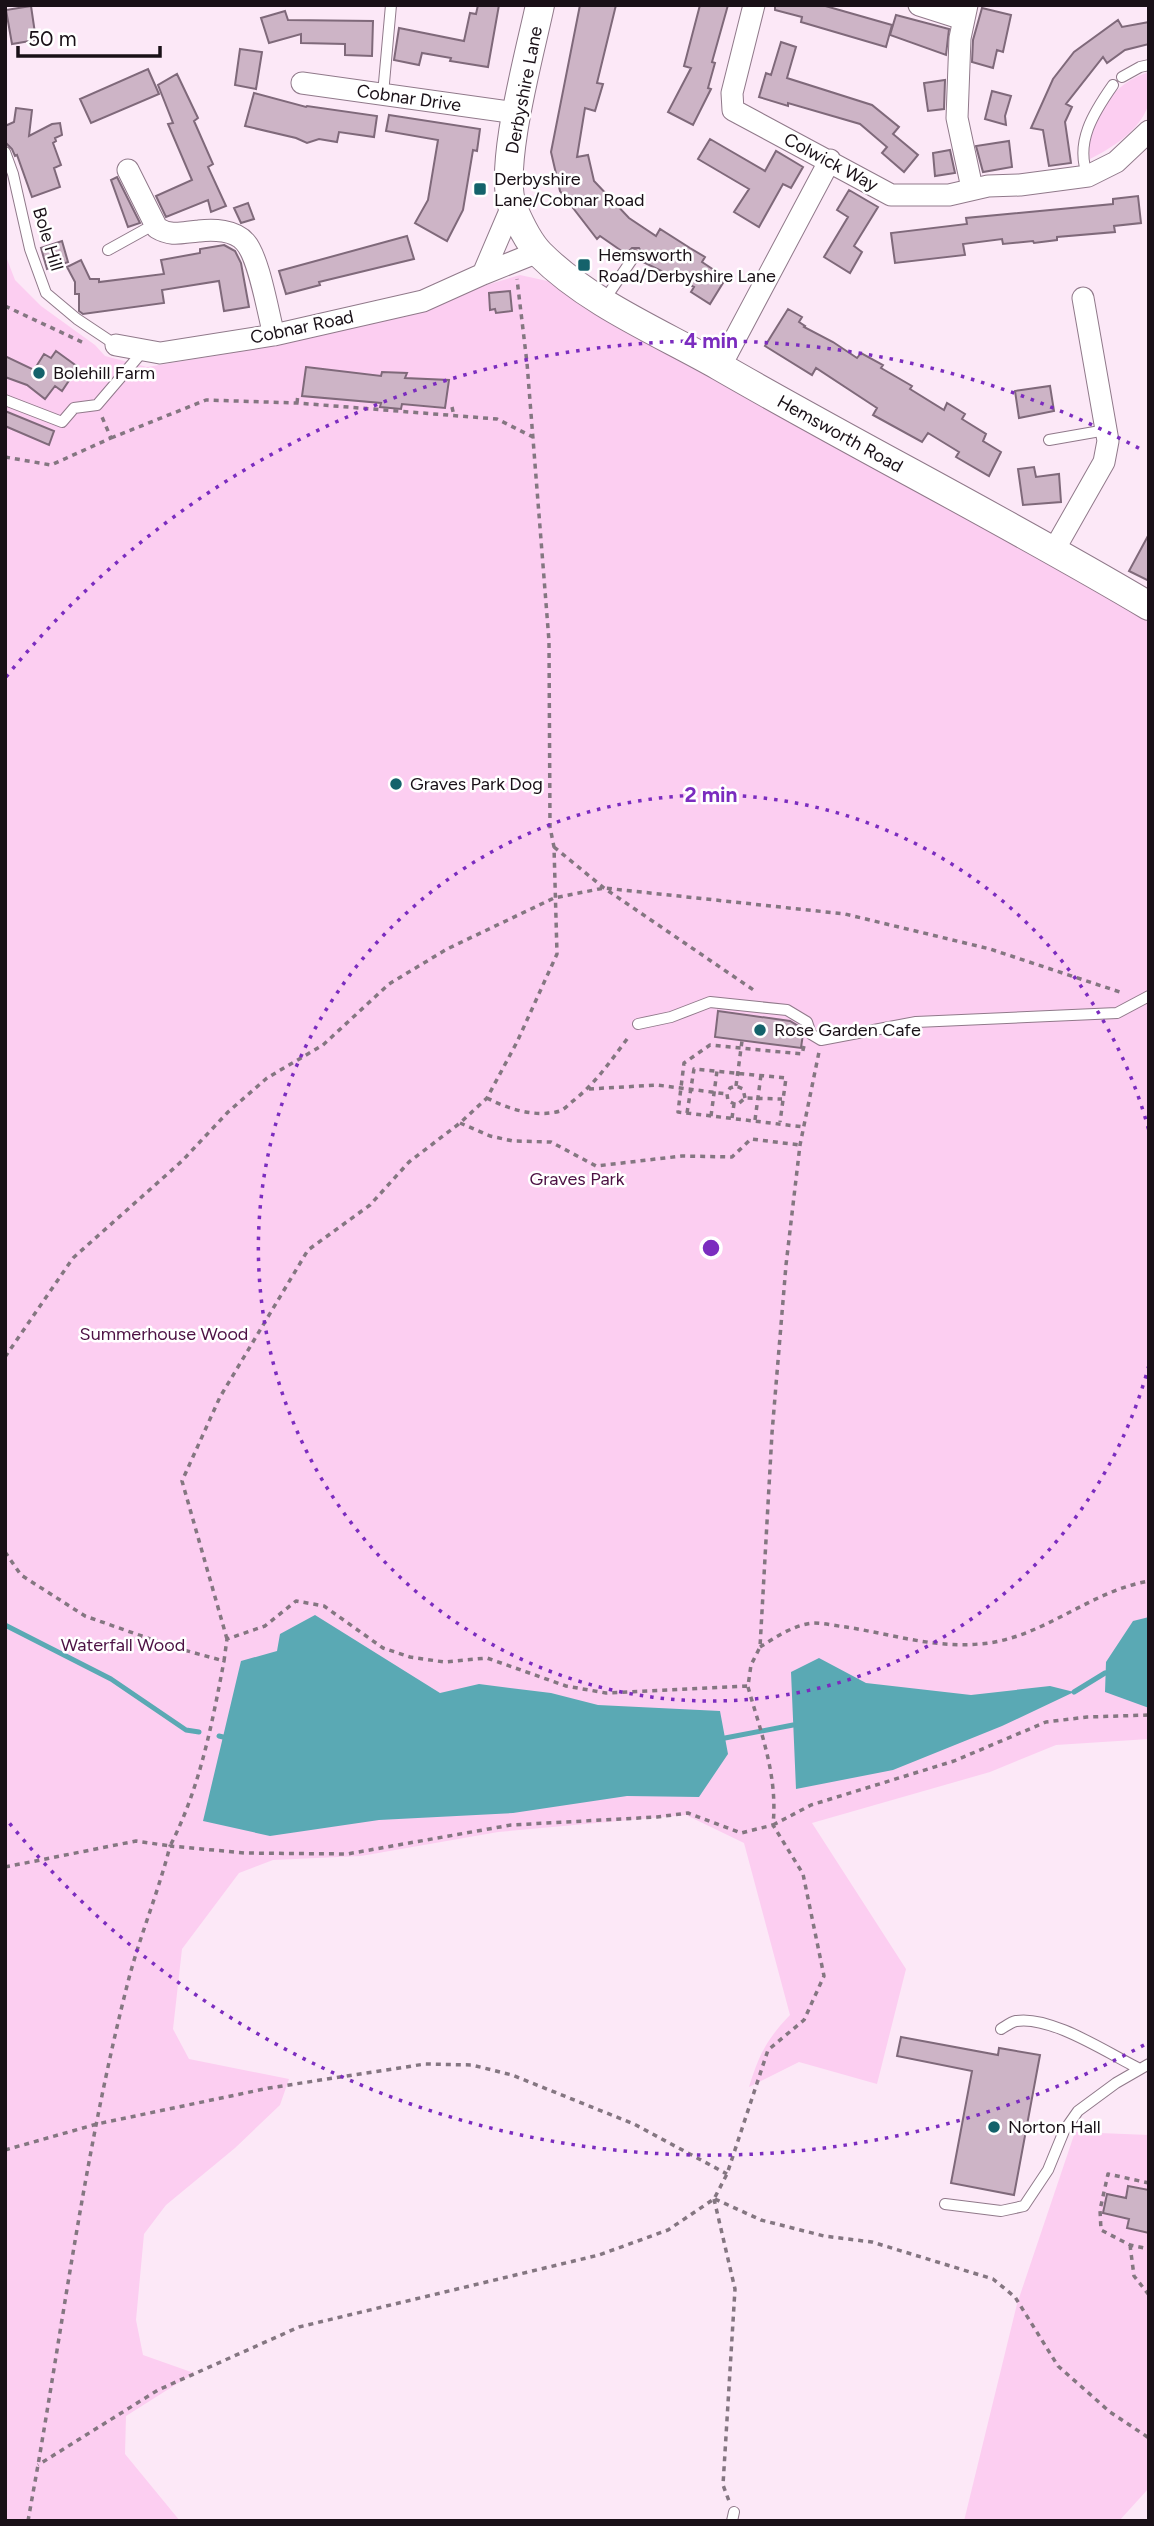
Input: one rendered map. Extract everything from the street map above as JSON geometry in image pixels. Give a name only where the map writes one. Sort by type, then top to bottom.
[{"type":"street","name":"Derbyshire Lane","points":[[526,258],[512,206],[509,172],[516,113],[540,5]]},
{"type":"street","name":"Colwick Way","points":[[754,5],[732,93],[733,110],[891,195],[949,195],[972,188],[1088,176],[1116,162],[1149,131]]},
{"type":"street","points":[[919,5],[965,12],[957,118],[972,188]]},
{"type":"street","name":"Cobnar Drive","points":[[302,83],[516,113]]},
{"type":"street","points":[[720,367],[830,160]]},
{"type":"street","points":[[128,170],[155,224],[166,234],[228,232],[244,240],[253,254],[274,335]]},
{"type":"street","points":[[483,274],[512,206]]},
{"type":"street","name":"Cobnar Road","points":[[116,345],[160,353],[274,335],[424,305],[483,274],[526,258]]},
{"type":"street","name":"Hemsworth Road","points":[[526,258],[567,277],[603,302],[1054,550],[1149,606]]},
{"type":"street","points":[[1054,550],[1104,462],[1108,441],[1083,298]]},
{"type":"lane","points":[[383,94],[391,5]]},
{"type":"lane","points":[[1088,176],[1082,162],[1084,138],[1096,110],[1117,81],[1140,67],[1149,65]]},
{"type":"lane","name":"Bole Hill","points":[[5,152],[13,174],[30,249],[47,293],[77,319],[116,345]]},
{"type":"lane","points":[[108,250],[155,224]]},
{"type":"lane","points":[[603,302],[635,256]]},
{"type":"lane","points":[[5,400],[62,422],[74,408],[97,405],[144,350]]},
{"type":"lane","points":[[1049,440],[1105,430]]},
{"type":"lane","points":[[638,1024],[671,1017],[710,1002],[787,1010],[807,1022],[816,1037],[916,1022],[1117,1013],[1145,998]]},
{"type":"lane","points":[[1001,2029],[1015,2021],[1034,2022],[1070,2033],[1144,2067]]},
{"type":"lane","points":[[945,2204],[1001,2211],[1024,2206],[1048,2171],[1064,2131],[1078,2111],[1116,2083],[1144,2067]]},
{"type":"path","points":[[28,2521],[97,2124],[130,1977],[162,1880],[170,1846],[193,1798],[224,1661],[227,1639],[182,1482],[220,1397],[307,1250],[370,1205],[408,1162],[460,1123],[487,1098],[517,1042],[557,954],[554,847],[550,827],[549,641],[533,437],[526,258]]},
{"type":"path","points":[[5,306],[94,347],[116,345]]},
{"type":"path","points":[[297,403],[298,394]]},
{"type":"path","points":[[5,457],[51,465],[206,400],[297,403],[497,419],[533,437]]},
{"type":"path","points":[[97,405],[111,438]]},
{"type":"path","points":[[453,407],[454,416]]},
{"type":"path","points":[[554,847],[604,888],[755,991]]},
{"type":"path","points":[[5,1357],[25,1324],[73,1258],[182,1161],[228,1112],[267,1078],[323,1045],[389,984],[447,949],[554,898],[604,888],[845,914],[990,949],[1145,998]]},
{"type":"path","points":[[487,1098],[507,1108],[538,1112],[562,1111],[607,1068],[638,1024]]},
{"type":"path","points":[[804,1127],[780,1122],[678,1112],[680,1088],[684,1063],[710,1045],[802,1054],[816,1037]]},
{"type":"path","points":[[38,2465],[158,2390],[299,2327],[599,2255],[668,2230],[714,2199],[727,2174],[768,2050],[804,2020],[824,1976],[803,1874],[773,1825],[776,1799],[771,1767],[748,1686],[751,1665],[760,1647],[785,1278],[816,1037]]},
{"type":"path","points":[[736,1086],[742,1041]]},
{"type":"path","points":[[687,1113],[694,1069],[739,1073],[786,1078],[780,1122]]},
{"type":"path","points":[[711,1116],[717,1071]]},
{"type":"path","points":[[755,1120],[761,1076]]},
{"type":"path","points":[[587,1090],[657,1085],[727,1094]]},
{"type":"path","points":[[736,1086],[743,1089],[745,1098],[740,1104],[734,1104],[729,1101],[727,1094],[730,1088],[736,1086]]},
{"type":"path","points":[[745,1098],[783,1099]]},
{"type":"path","points":[[732,1118],[734,1104]]},
{"type":"path","points":[[460,1123],[490,1136],[513,1141],[551,1143],[596,1166],[682,1156],[732,1157],[751,1139],[800,1145]]},
{"type":"path","points":[[5,1552],[21,1576],[85,1616],[173,1647],[224,1661]]},
{"type":"path","points":[[760,1647],[788,1630],[813,1623],[941,1645],[981,1644],[1024,1636],[1098,1599],[1149,1581]]},
{"type":"path","points":[[227,1639],[265,1626],[296,1601],[324,1606],[383,1648],[410,1657],[444,1662],[487,1658],[566,1686],[606,1693],[748,1686]]},
{"type":"path","points":[[5,1867],[136,1842],[245,1853],[347,1854],[511,1825],[657,1817],[688,1812],[741,1833],[773,1825],[811,1805],[954,1761],[1045,1722],[1087,1717],[1149,1715]]},
{"type":"path","points":[[5,2150],[97,2124],[269,2088],[425,2064],[472,2065],[512,2075],[634,2124],[727,2174]]},
{"type":"path","points":[[1149,2183],[1108,2174],[1100,2210],[1101,2230],[1130,2245],[1149,2249]]},
{"type":"path","points":[[714,2199],[761,2220],[824,2236],[872,2242],[993,2279],[1015,2297],[1058,2366],[1110,2412],[1149,2438]]},
{"type":"path","points":[[714,2199],[735,2290],[723,2485],[733,2517]]},
{"type":"path","points":[[1130,2245],[1134,2276],[1149,2295]]},
{"type":"green space","points":[[1149,72],[1150,94],[1144,115],[1116,144],[1090,159],[1092,131],[1105,105],[1124,84]]},
{"type":"green space","name":"Graves Park","points":[[5,254],[15,280],[41,306],[95,345],[105,356],[147,367],[249,350],[363,322],[520,275],[552,282],[1149,618],[1149,1739],[1056,1745],[990,1772],[812,1823],[906,1969],[877,2084],[799,2062],[749,2087],[764,2048],[790,2015],[744,1843],[686,1815],[498,1832],[361,1856],[273,1860],[239,1873],[182,1949],[173,2029],[189,2059],[289,2079],[280,2105],[235,2148],[166,2205],[144,2234],[136,2320],[143,2355],[194,2373],[126,2416],[125,2454],[180,2521],[5,2521]]},
{"type":"green space","points":[[1075,2132],[1149,2135],[1149,2488],[1119,2521],[964,2521],[1017,2304]]},
{"type":"water","points":[[315,1615],[440,1693],[479,1684],[551,1693],[598,1705],[720,1711],[728,1754],[699,1797],[627,1796],[513,1813],[379,1820],[270,1836],[203,1821],[241,1661],[277,1651],[280,1634]]},
{"type":"water","points":[[1149,1617],[1149,1708],[1105,1692],[1106,1662],[1133,1621]]},
{"type":"water","points":[[819,1658],[866,1683],[971,1695],[1050,1686],[1074,1692],[1002,1726],[893,1770],[796,1789],[791,1672]]},
{"type":"building","points":[[478,5],[499,5],[488,67],[422,53],[419,65],[394,60],[399,28],[464,41],[470,13],[476,14]]},
{"type":"building","points":[[580,5],[616,5],[597,83],[603,84],[595,111],[585,108],[577,157],[588,155],[594,181],[629,218],[656,236],[660,229],[705,257],[702,262],[726,278],[710,304],[691,292],[694,287],[641,261],[643,255],[639,248],[632,248],[626,254],[600,236],[597,239],[560,191],[551,152]]},
{"type":"building","points":[[700,5],[728,5],[712,62],[715,63],[708,88],[711,89],[693,125],[668,112],[691,68],[684,66]]},
{"type":"building","points":[[775,5],[822,5],[892,25],[886,47],[801,22],[802,17],[775,10]]},
{"type":"building","points":[[31,6],[36,40],[12,44],[6,10]]},
{"type":"building","points":[[982,8],[1011,15],[1003,52],[997,50],[993,68],[972,62],[973,40]]},
{"type":"building","points":[[285,11],[288,20],[373,21],[372,56],[345,55],[345,44],[301,43],[301,34],[269,43],[261,18]]},
{"type":"building","points":[[896,15],[949,29],[946,55],[890,35]]},
{"type":"building","points":[[1118,20],[1122,27],[1149,22],[1149,44],[1125,50],[1107,63],[1103,57],[1066,104],[1072,107],[1065,122],[1071,163],[1049,166],[1043,130],[1031,128],[1053,79],[1074,52]]},
{"type":"building","points":[[781,42],[796,47],[787,78],[872,105],[899,127],[893,134],[918,155],[904,172],[882,153],[887,147],[860,124],[759,97],[766,73],[771,75]]},
{"type":"building","points":[[240,49],[262,52],[256,89],[235,85]]},
{"type":"building","points":[[148,69],[159,94],[91,123],[80,99]]},
{"type":"building","points":[[177,74],[198,118],[194,121],[213,164],[208,167],[226,206],[211,212],[208,200],[166,217],[156,196],[192,180],[168,124],[173,123],[158,85]]},
{"type":"building","points":[[945,80],[944,109],[928,111],[924,83]]},
{"type":"building","points":[[992,91],[1011,96],[1005,116],[1006,125],[985,119]]},
{"type":"building","points":[[254,93],[306,107],[377,116],[374,137],[339,132],[337,142],[319,139],[307,143],[245,126]]},
{"type":"building","points":[[16,108],[32,110],[29,136],[52,124],[60,123],[62,135],[55,138],[53,143],[61,165],[54,168],[60,187],[32,197],[17,155],[15,156],[5,142],[5,126],[14,122]]},
{"type":"building","points":[[389,115],[480,129],[477,151],[473,150],[463,210],[447,241],[415,223],[428,200],[438,140],[386,131]]},
{"type":"building","points":[[710,139],[765,171],[776,151],[803,167],[791,188],[783,184],[759,227],[734,212],[749,189],[698,159]]},
{"type":"building","points":[[1009,141],[1012,167],[983,172],[976,146]]},
{"type":"building","points":[[950,150],[955,173],[935,176],[933,153]]},
{"type":"building","points":[[117,177],[140,223],[128,227],[111,180]]},
{"type":"building","points":[[849,190],[878,207],[854,246],[862,252],[850,273],[824,257],[848,217],[837,210]]},
{"type":"building","points":[[1138,196],[1141,223],[1114,226],[1115,232],[1057,237],[1057,240],[1034,243],[1003,244],[1002,239],[963,244],[965,255],[895,263],[891,233],[967,224],[966,218],[1113,204],[1113,199]]},
{"type":"building","points":[[248,203],[254,219],[241,223],[234,208]]},
{"type":"building","points":[[407,236],[414,259],[319,282],[320,285],[286,294],[279,271]]},
{"type":"building","points":[[62,241],[68,262],[47,269],[41,248]]},
{"type":"building","points":[[224,245],[235,251],[241,263],[249,307],[224,311],[219,281],[162,290],[164,303],[83,314],[79,311],[79,294],[75,294],[75,282],[67,267],[81,260],[90,279],[99,279],[99,282],[164,274],[161,260],[200,253],[200,249]]},
{"type":"building","points":[[510,291],[512,311],[496,313],[495,309],[490,310],[489,293]]},
{"type":"building","points":[[788,309],[802,317],[799,322],[804,327],[857,358],[861,353],[883,365],[881,368],[912,386],[910,389],[944,410],[947,403],[965,414],[962,419],[986,434],[983,441],[1001,452],[989,476],[956,457],[959,452],[928,433],[922,442],[873,415],[877,408],[816,368],[812,375],[765,346]]},
{"type":"building","name":"Bolehill Farm","points":[[56,351],[78,367],[62,391],[55,386],[45,399],[27,385],[5,377],[5,356],[34,370],[44,354],[51,358]]},
{"type":"building","points":[[306,367],[381,376],[382,372],[407,373],[405,378],[449,380],[445,408],[402,404],[401,409],[380,407],[381,403],[302,396]]},
{"type":"building","points":[[1050,386],[1054,411],[1019,418],[1015,391]]},
{"type":"building","points":[[5,411],[54,431],[49,445],[5,426]]},
{"type":"building","points":[[1034,467],[1036,477],[1059,474],[1061,502],[1023,505],[1018,469]]},
{"type":"building","points":[[1149,534],[1149,581],[1129,571]]},
{"type":"building","name":"Rose Garden Cafe","points":[[718,1011],[790,1021],[800,1027],[803,1034],[801,1048],[715,1037]]},
{"type":"building","name":"Norton Hall","points":[[901,2037],[998,2055],[999,2048],[1040,2055],[1014,2195],[951,2183],[972,2071],[897,2056]]},
{"type":"building","points":[[1128,2186],[1149,2190],[1149,2233],[1127,2228],[1129,2219],[1103,2213],[1107,2194],[1126,2198]]},
{"type":"waterway","points":[[5,1625],[111,1679],[186,1730],[199,1732]]},
{"type":"waterway","points":[[1074,1692],[1105,1673]]},
{"type":"waterway","points":[[725,1738],[793,1725]]},
{"type":"waterway","points":[[219,1736],[223,1737]]},
{"type":"place","name":"Derbyshire Lane/Cobnar Road","points":[[480,189]]},
{"type":"place","name":"Hemsworth Road/Derbyshire Lane","points":[[584,265]]},
{"type":"place","name":"Bolehill Farm","points":[[39,373]]},
{"type":"place","name":"Graves Park Dog","points":[[396,784]]},
{"type":"place","name":"Rose Garden Cafe","points":[[760,1030]]},
{"type":"place","name":"Norton Hall","points":[[994,2127]]},
{"type":"park label","name":"Summerhouse Wood","points":[[164,1334]]},
{"type":"park label","name":"Waterfall Wood","points":[[123,1645]]}]
